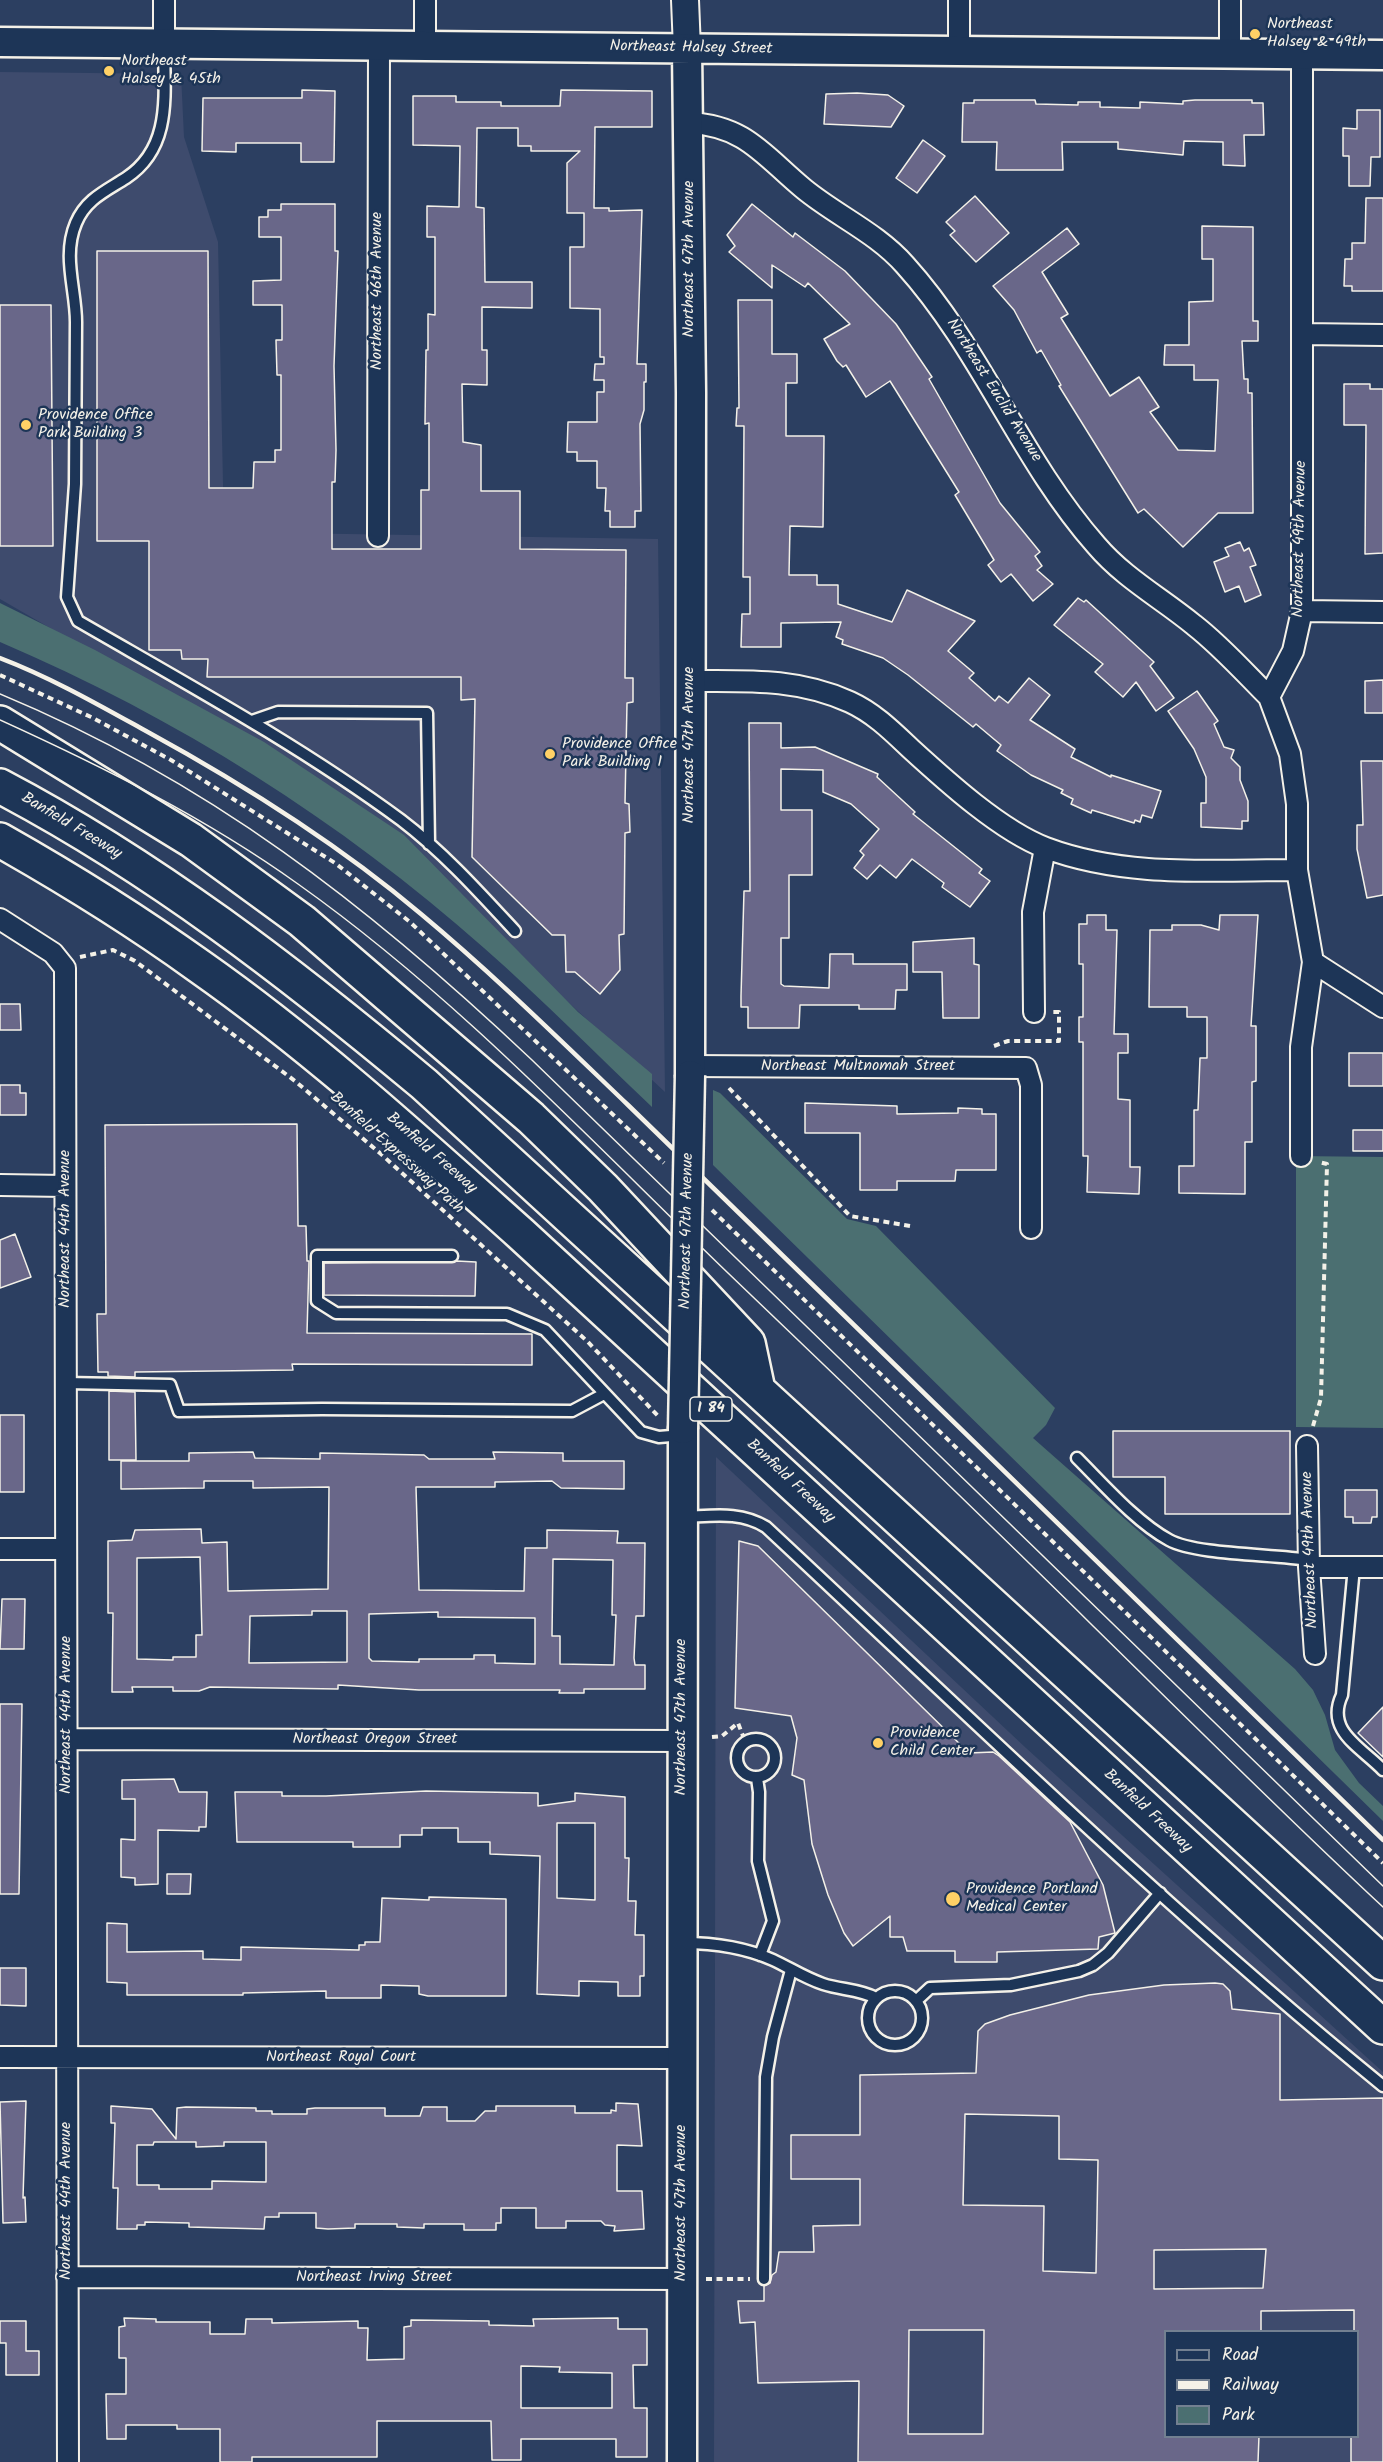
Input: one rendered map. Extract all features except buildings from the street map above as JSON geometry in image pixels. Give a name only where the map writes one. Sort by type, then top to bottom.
[{"type":"highway","points":[[0,723],[190,840],[302,921],[531,1118],[603,1188],[748,1343],[758,1390]]},
{"type":"highway","name":"Banfield Freeway","points":[[0,786],[88,836],[160,881],[296,979],[487,1140],[1383,1963]]},
{"type":"highway","name":"Banfield Freeway","points":[[0,840],[84,889],[201,967],[266,1016],[393,1120],[520,1233],[1383,2026]]},
{"type":"main road","name":"Northeast Halsey Street","points":[[0,42],[1383,55]]},
{"type":"main road","name":"Northeast 47th Avenue","points":[[682,2462],[682,1517],[690,1070],[690,123],[687,49]]},
{"type":"street","points":[[164,0],[164,44]]},
{"type":"street","points":[[425,0],[425,46]]},
{"type":"street","name":"Northeast 47th Avenue","points":[[685,0],[687,49]]},
{"type":"street","points":[[959,0],[959,52]]},
{"type":"street","points":[[1230,0],[1230,54]]},
{"type":"street","name":"Northeast 46th Avenue","points":[[378,536],[379,46]]},
{"type":"street","name":"Northeast 49th Avenue","points":[[1269,697],[1293,651],[1302,611],[1302,54]]},
{"type":"street","name":"Northeast Euclid Avenue","points":[[690,123],[723,127],[746,139],[816,198],[862,227],[903,262],[936,303],[1065,506],[1091,540],[1134,582],[1197,626],[1269,697]]},
{"type":"street","points":[[1302,334],[1383,335]]},
{"type":"street","points":[[1302,611],[1383,612]]},
{"type":"street","points":[[690,681],[783,681],[810,687],[851,702],[879,719],[947,782],[1011,829],[1045,848],[1123,867],[1168,871],[1297,870]]},
{"type":"street","points":[[1269,697],[1290,754],[1294,777],[1297,870],[1313,962],[1301,1047],[1301,1156]]},
{"type":"street","points":[[1034,1012],[1033,912],[1045,848]]},
{"type":"street","points":[[0,919],[53,953],[65,968]]},
{"type":"street","points":[[1313,962],[1383,1007]]},
{"type":"street","name":"Northeast 44th Avenue","points":[[65,968],[68,2462]]},
{"type":"street","name":"Northeast Multnomah Street","points":[[690,1070],[720,1066],[1026,1068],[1031,1085],[1032,1228]]},
{"type":"street","points":[[0,1185],[65,1186]]},
{"type":"street","name":"Northeast 49th Avenue","points":[[1307,1446],[1309,1563],[1315,1654]]},
{"type":"street","points":[[0,1549],[66,1550]]},
{"type":"street","points":[[1309,1563],[1383,1567]]},
{"type":"street","name":"Northeast Oregon Street","points":[[68,1739],[682,1741]]},
{"type":"street","name":"Northeast Royal Court","points":[[0,2057],[682,2058]]},
{"type":"street","name":"Northeast Irving Street","points":[[67,2277],[682,2279]]},
{"type":"lane","points":[[164,44],[165,116],[154,148],[143,165],[84,208],[72,239],[69,268],[76,301],[75,461],[67,597],[78,621],[252,721],[401,820],[449,861],[515,931]]},
{"type":"lane","points":[[252,721],[278,712],[427,713],[429,844]]},
{"type":"lane","points":[[452,1256],[317,1256],[317,1301],[336,1312],[507,1314],[545,1330],[641,1432],[659,1437],[683,1432]]},
{"type":"lane","points":[[66,1383],[170,1384],[179,1411],[322,1408],[572,1411],[604,1394]]},
{"type":"lane","points":[[1077,1458],[1121,1502],[1169,1540],[1191,1547],[1309,1563]]},
{"type":"lane","points":[[682,1517],[740,1516],[752,1519],[766,1527],[1160,1893],[1316,2032],[1383,2086]]},
{"type":"lane","points":[[1354,1567],[1342,1695],[1336,1709],[1342,1733],[1383,1770]]},
{"type":"lane","points":[[755,1738],[765,1740],[776,1755],[774,1765],[768,1773],[757,1778],[740,1770],[736,1760],[738,1749],[745,1741],[755,1738]]},
{"type":"lane","points":[[757,1778],[759,1792],[758,1861],[773,1921],[760,1955]]},
{"type":"lane","points":[[916,2001],[930,1988],[1036,1982],[1086,1968],[1108,1953],[1160,1893]]},
{"type":"lane","points":[[682,1943],[724,1944],[760,1955],[825,1985],[862,1990],[876,1998]]},
{"type":"lane","points":[[764,2279],[766,2078],[773,2037],[790,1970]]},
{"type":"lane","points":[[894,1991],[910,1996],[916,2001],[922,2016],[918,2033],[905,2044],[896,2045],[879,2041],[869,2028],[868,2012],[876,1998],[894,1991]]},
{"type":"path","points":[[0,675],[91,717],[171,760],[335,863],[410,922],[668,1167]]},
{"type":"path","name":"Banfield Expressway Path","points":[[65,968],[83,954],[113,950],[135,961],[200,1007],[381,1154],[588,1342],[656,1414],[683,1432]]},
{"type":"path","points":[[982,1068],[994,1046],[1008,1041],[1059,1041],[1059,1012],[1034,1012]]},
{"type":"path","points":[[720,1066],[721,1079],[850,1216],[910,1226]]},
{"type":"path","points":[[1301,1156],[1327,1164],[1321,1398],[1307,1446]]},
{"type":"path","points":[[710,1208],[1383,1863]]},
{"type":"path","points":[[712,1737],[722,1736],[738,1723],[745,1741]]},
{"type":"path","points":[[682,2279],[764,2279]]},
{"type":"shaded area","points":[[0,72],[181,74],[184,137],[218,242],[224,532],[658,539],[665,1092],[401,847],[261,750],[0,599]]},
{"type":"shaded area","name":"Providence Portland Medical Center","points":[[716,1457],[1026,1748],[1383,2072],[1383,2462],[714,2462]]},
{"type":"green space","points":[[0,603],[95,650],[264,742],[404,835],[578,1012],[652,1074],[652,1107],[484,948],[373,857],[314,815],[193,738],[65,671],[0,642]]},
{"type":"green space","points":[[713,1090],[720,1093],[847,1219],[876,1226],[1055,1408],[1046,1425],[1033,1438],[1295,1669],[1313,1690],[1325,1715],[1335,1750],[1359,1783],[1383,1806],[1383,1821],[713,1165]]},
{"type":"green space","points":[[1296,1156],[1383,1157],[1383,1428],[1296,1427]]},
{"type":"tram line","points":[[0,694],[76,728],[148,766],[217,807],[347,899],[410,950],[532,1060],[1383,1886]]},
{"type":"tram line","points":[[0,720],[115,775],[227,837],[298,884],[412,973],[520,1070],[1383,1907]]},
{"type":"railway","points":[[0,658],[92,701],[253,793],[356,863],[448,937],[628,1105],[1383,1840]]},
{"type":"place","name":"Northeast Halsey & 49th","points":[[1255,34]]},
{"type":"place","name":"Northeast Halsey & 45th","points":[[109,71]]},
{"type":"place","name":"Providence Office Park Building 3","points":[[26,425]]},
{"type":"place","name":"Providence Office Park Building 1","points":[[550,754]]},
{"type":"place","name":"Providence Child Center","points":[[878,1743]]},
{"type":"place","name":"Providence Portland Medical Center","points":[[953,1899]]}]
